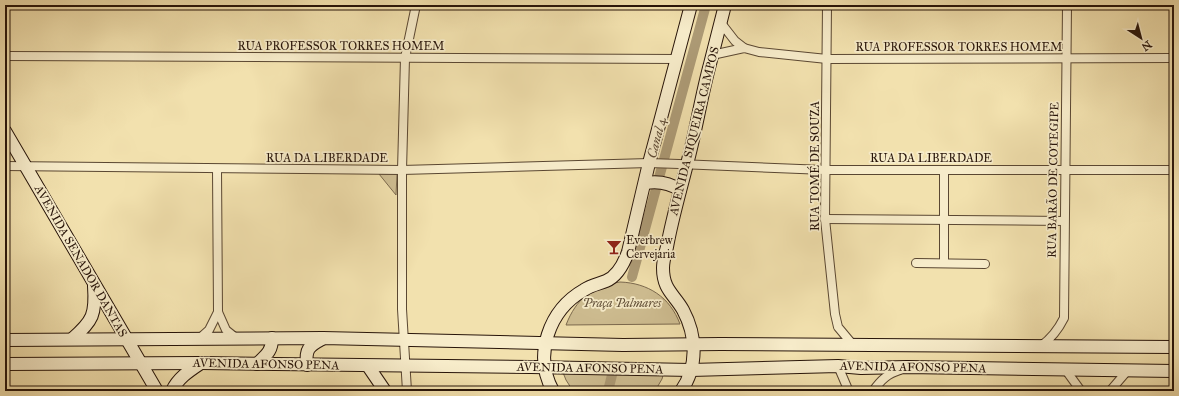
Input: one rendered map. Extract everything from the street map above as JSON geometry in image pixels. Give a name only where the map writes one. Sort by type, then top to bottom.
[{"type":"main road","points":[[553,391],[550,386],[545,367],[544,355],[545,342],[549,330],[563,307],[584,290],[616,275],[621,268],[628,252],[650,182],[692,5]]},
{"type":"main road","name":"AVENIDA SIQUEIRA CAMPOS","points":[[682,391],[691,370],[694,358],[694,344],[690,326],[683,309],[671,295],[665,284],[663,267],[677,188],[725,5]]},
{"type":"main road","name":"AVENIDA SENADOR DANTAS","points":[[5,131],[157,391]]},
{"type":"main road","points":[[650,182],[677,188]]},
{"type":"main road","points":[[72,339],[84,329],[94,312],[94,282]]},
{"type":"main road","points":[[257,364],[270,352],[272,338]]},
{"type":"main road","points":[[307,365],[307,352],[311,345],[324,338]]},
{"type":"main road","name":"AVENIDA AFONSO PENA","points":[[5,340],[324,338],[623,345],[694,344],[1174,348]]},
{"type":"main road","points":[[172,391],[180,379],[188,371],[201,363]]},
{"type":"main road","name":"AVENIDA AFONSO PENA","points":[[5,364],[201,363],[691,370],[838,366],[861,368],[907,367],[1174,371]]},
{"type":"main road","points":[[368,366],[385,391]]},
{"type":"street","points":[[406,391],[402,309],[404,58],[416,5]]},
{"type":"street","name":"RUA TOMÉ DE SOUZA","points":[[827,5],[825,219],[834,314],[838,327],[853,345]]},
{"type":"street","name":"RUA BARÃO DE COTEGIPE","points":[[1041,346],[1052,337],[1064,318],[1066,59],[1068,5]]},
{"type":"street","points":[[721,23],[735,41],[744,48]]},
{"type":"street","name":"RUA PROFESSOR TORRES HOMEM","points":[[712,55],[744,48],[760,52],[827,59],[1174,58]]},
{"type":"street","name":"RUA PROFESSOR TORRES HOMEM","points":[[5,56],[678,59]]},
{"type":"street","name":"RUA DA LIBERDADE","points":[[5,166],[402,170],[654,163],[825,170],[1174,170]]},
{"type":"street","points":[[217,169],[218,312],[226,330],[236,338]]},
{"type":"street","points":[[944,170],[944,263]]},
{"type":"street","points":[[825,219],[1064,221]]},
{"type":"street","points":[[916,262],[985,264]]},
{"type":"street","points":[[200,338],[209,330],[218,312]]},
{"type":"street","points":[[838,366],[847,390]]},
{"type":"street","points":[[873,391],[879,382],[888,374],[907,367]]},
{"type":"street","points":[[1065,369],[1082,391]]},
{"type":"street","points":[[1110,391],[1128,370]]},
{"type":"green space","points":[[379,174],[397,174],[396,195]]},
{"type":"green space","name":"Praça Palmares","points":[[620,282],[640,285],[657,293],[676,314],[680,324],[566,325],[575,308],[586,295],[601,287]]},
{"type":"green space","points":[[562,370],[610,371],[606,391],[573,391]]},
{"type":"green space","points":[[616,372],[664,372],[655,391],[612,391]]},
{"type":"waterway","name":"Canal 4","points":[[632,277],[706,5]]},
{"type":"waterway","name":"Canal 4","points":[[608,391],[612,375]]},
{"type":"place","name":"Everbrew Cervejaria","points":[[614,247]]}]
